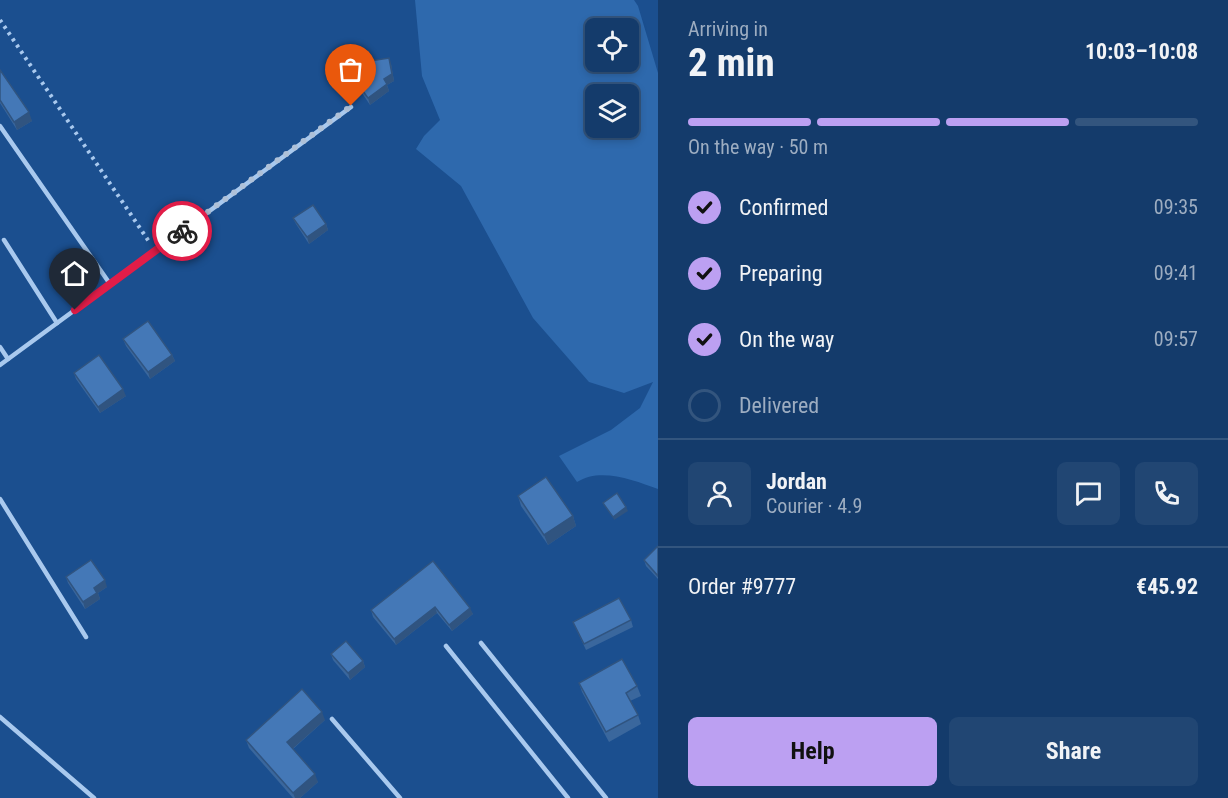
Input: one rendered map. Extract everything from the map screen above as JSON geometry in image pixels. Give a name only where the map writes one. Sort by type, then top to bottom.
[{"type":"lane","points":[[0,365],[351,106]]},
{"type":"lane","points":[[0,126],[110,284]]},
{"type":"lane","points":[[4,240],[57,324]]},
{"type":"lane","points":[[0,346],[8,360]]},
{"type":"lane","points":[[0,499],[86,637]]},
{"type":"lane","points":[[481,643],[606,798]]},
{"type":"lane","points":[[446,646],[568,798]]},
{"type":"lane","points":[[0,717],[94,798]]},
{"type":"lane","points":[[332,719],[400,798]]},
{"type":"path","points":[[0,20],[155,251]]},
{"type":"shaded area","points":[[415,0],[634,0],[638,6],[658,73],[658,489],[617,476],[606,475],[577,482],[559,456],[611,430],[640,408],[653,382],[624,393],[589,382],[533,318],[461,186],[416,149],[424,136],[440,120],[422,76]]},
{"type":"building","points":[[389,58],[392,74],[384,79],[387,84],[368,98],[351,75],[370,61]]},
{"type":"building","points":[[0,70],[29,112],[14,122],[0,100]]},
{"type":"building","points":[[313,205],[326,224],[307,237],[293,218]]},
{"type":"building","points":[[148,321],[172,355],[148,372],[123,339]]},
{"type":"building","points":[[99,355],[123,389],[98,407],[74,373]]},
{"type":"building","points":[[546,477],[573,516],[544,535],[518,496]]},
{"type":"building","points":[[617,493],[626,507],[613,517],[603,503]]},
{"type":"building","points":[[658,546],[658,576],[644,560]]},
{"type":"building","points":[[91,560],[105,580],[94,588],[97,593],[83,602],[66,577]]},
{"type":"building","points":[[433,561],[470,608],[449,625],[435,607],[394,639],[371,610]]},
{"type":"building","points":[[619,598],[631,620],[584,644],[573,622]]},
{"type":"building","points":[[346,641],[363,661],[348,673],[331,654]]},
{"type":"building","points":[[622,659],[637,686],[626,693],[638,715],[606,732],[579,683]]},
{"type":"building","points":[[302,689],[322,712],[287,742],[315,774],[293,793],[246,740]]},
{"type":"way so far","points":[[182,231],[351,106]]},
{"type":"route","points":[[75,310],[182,231]]}]
